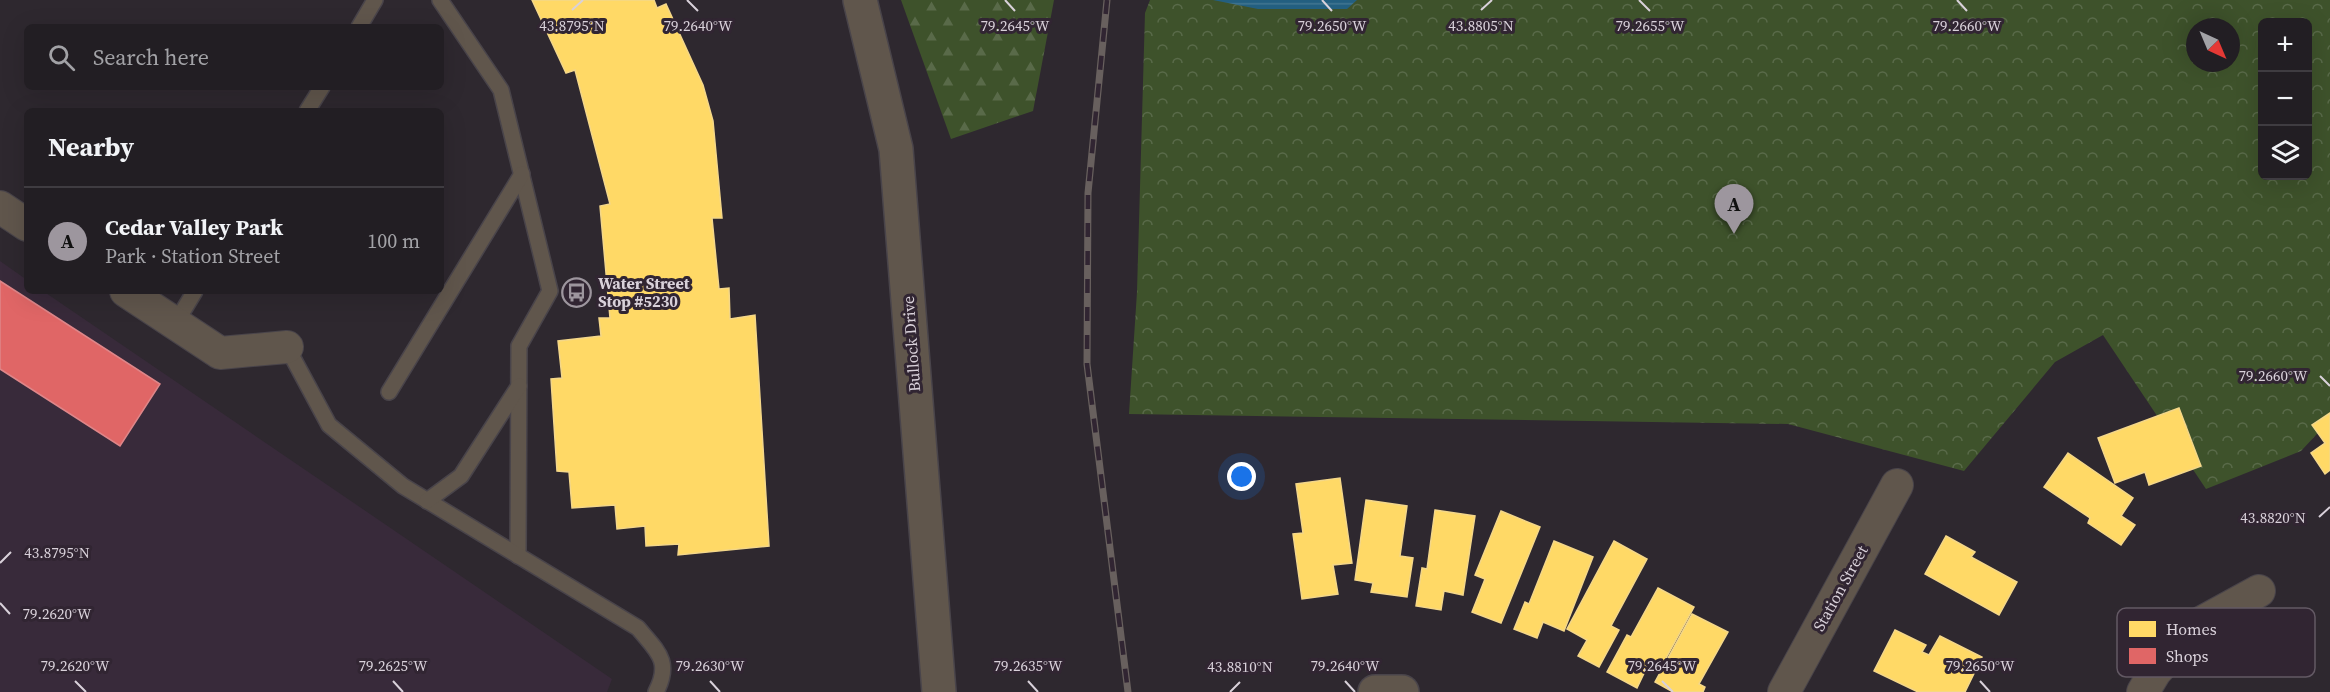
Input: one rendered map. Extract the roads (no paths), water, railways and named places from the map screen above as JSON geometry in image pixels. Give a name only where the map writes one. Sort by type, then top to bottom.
[{"type":"street","name":"Bullock Drive","points":[[860,0],[896,149],[939,692]]},
{"type":"street","points":[[0,207],[24,223]]},
{"type":"street","points":[[130,294],[219,353],[287,347]]},
{"type":"street","name":"Station Street","points":[[1784,692],[1897,485]]},
{"type":"street","points":[[2228,608],[2259,591]]},
{"type":"street","points":[[2143,692],[2152,677]]},
{"type":"street","points":[[1375,692],[1402,692]]},
{"type":"lane","points":[[361,24],[375,0]]},
{"type":"lane","points":[[440,0],[501,90],[550,291],[519,346],[518,556]]},
{"type":"lane","points":[[309,108],[320,90]]},
{"type":"lane","points":[[389,392],[522,174]]},
{"type":"lane","points":[[175,324],[193,294]]},
{"type":"lane","points":[[287,347],[329,425],[403,486],[638,628],[661,656],[664,677],[656,692]]},
{"type":"lane","points":[[428,501],[461,476],[519,386]]},
{"type":"water","points":[[1213,0],[1357,0],[1347,9],[1258,9]]},
{"type":"railway","points":[[1107,0],[1088,193],[1087,364],[1128,692]]},
{"type":"place","name":"Cedar Valley Park","points":[[1734,234]]},
{"type":"place","name":"Water Street Stop #5230","points":[[577,292]]}]
